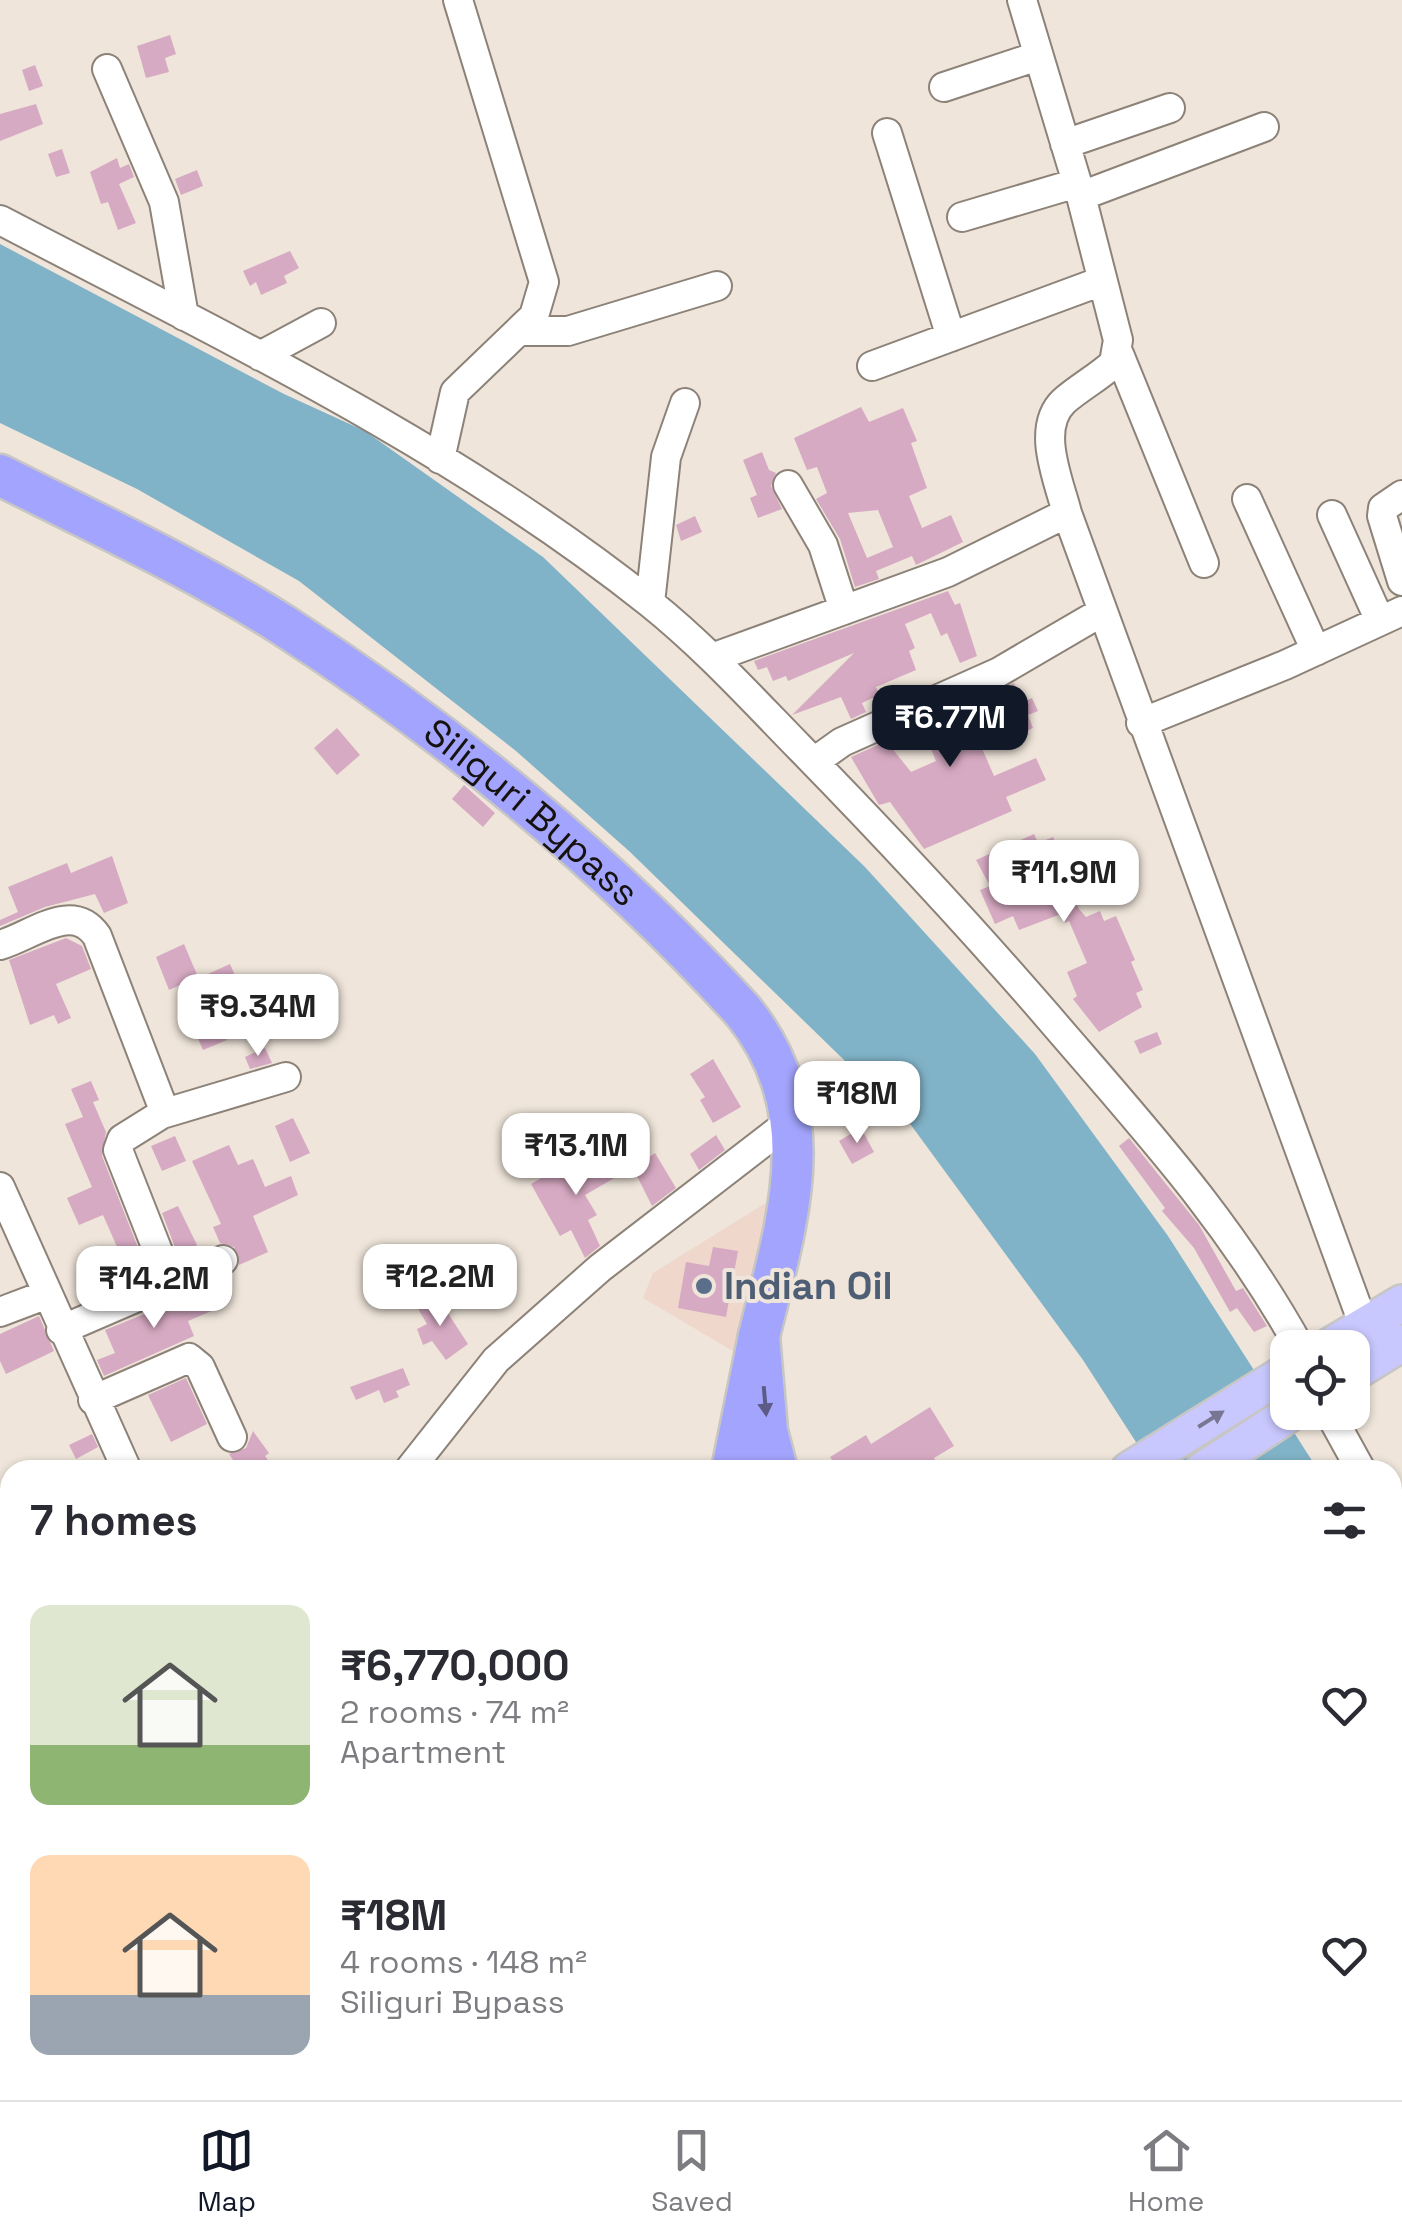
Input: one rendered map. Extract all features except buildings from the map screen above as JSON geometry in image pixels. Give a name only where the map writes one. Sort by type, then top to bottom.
[{"type":"highway","name":"Siliguri Bypass","points":[[0,475],[157,554],[284,626],[508,790],[578,850],[744,1010],[764,1037],[782,1074],[792,1120],[791,1189],[734,1460]]},
{"type":"highway","points":[[759,1336],[775,1460]]},
{"type":"main road","points":[[1357,1330],[1402,1303]]},
{"type":"main road","points":[[1370,1363],[1402,1343]]},
{"type":"main road","points":[[1144,1460],[1270,1377]]},
{"type":"main road","points":[[1218,1460],[1270,1426]]},
{"type":"street","points":[[440,459],[455,392],[534,316],[544,282],[458,0]]},
{"type":"street","points":[[1030,3],[1038,56],[1079,190],[1119,354],[1204,564]]},
{"type":"street","points":[[944,87],[1038,56]]},
{"type":"street","points":[[108,69],[164,202],[184,316]]},
{"type":"street","points":[[1065,144],[1170,108]]},
{"type":"street","points":[[962,217],[1079,190],[1264,127]]},
{"type":"street","points":[[886,134],[951,337]]},
{"type":"street","points":[[0,220],[260,356],[440,459],[650,604],[712,658],[814,762],[1008,970],[1207,1200],[1262,1280],[1279,1330]]},
{"type":"street","points":[[872,366],[1102,281]]},
{"type":"street","points":[[520,331],[568,331],[717,286]]},
{"type":"street","points":[[260,356],[321,323]]},
{"type":"street","points":[[1119,354],[1108,368],[1058,407],[1051,424],[1052,454],[1100,613],[1364,1326]]},
{"type":"street","points":[[650,604],[666,458],[686,403]]},
{"type":"street","points":[[788,485],[825,550],[844,610]]},
{"type":"street","points":[[1402,495],[1383,508],[1382,516],[1402,581]]},
{"type":"street","points":[[1247,499],[1316,651]]},
{"type":"street","points":[[712,658],[948,572],[1067,513]]},
{"type":"street","points":[[1141,723],[1391,616],[1332,515]]},
{"type":"street","points":[[814,762],[842,742],[999,672],[1100,613]]},
{"type":"street","points":[[0,945],[66,920],[90,925],[114,974],[162,1114]]},
{"type":"street","points":[[170,1282],[118,1150],[122,1139],[162,1114],[286,1077]]},
{"type":"street","points":[[417,1460],[496,1360],[600,1268],[792,1120]]},
{"type":"street","points":[[0,1187],[44,1295],[122,1460]]},
{"type":"street","points":[[61,1330],[224,1260]]},
{"type":"street","points":[[0,1312],[44,1295]]},
{"type":"street","points":[[93,1400],[189,1358],[200,1366],[232,1437]]},
{"type":"street","points":[[1339,1430],[1355,1460]]},
{"type":"shaded area","name":"Indian Oil","points":[[785,1191],[743,1357],[643,1298],[653,1273]]},
{"type":"water","points":[[0,244],[284,394],[365,431],[543,557],[865,867],[1035,1054],[1168,1236],[1270,1395],[1270,1430],[1292,1430],[1312,1460],[1148,1460],[1083,1360],[911,1125],[629,851],[516,751],[299,581],[137,489],[0,423]]},
{"type":"place","name":"Indian Oil","points":[[704,1286]]}]
